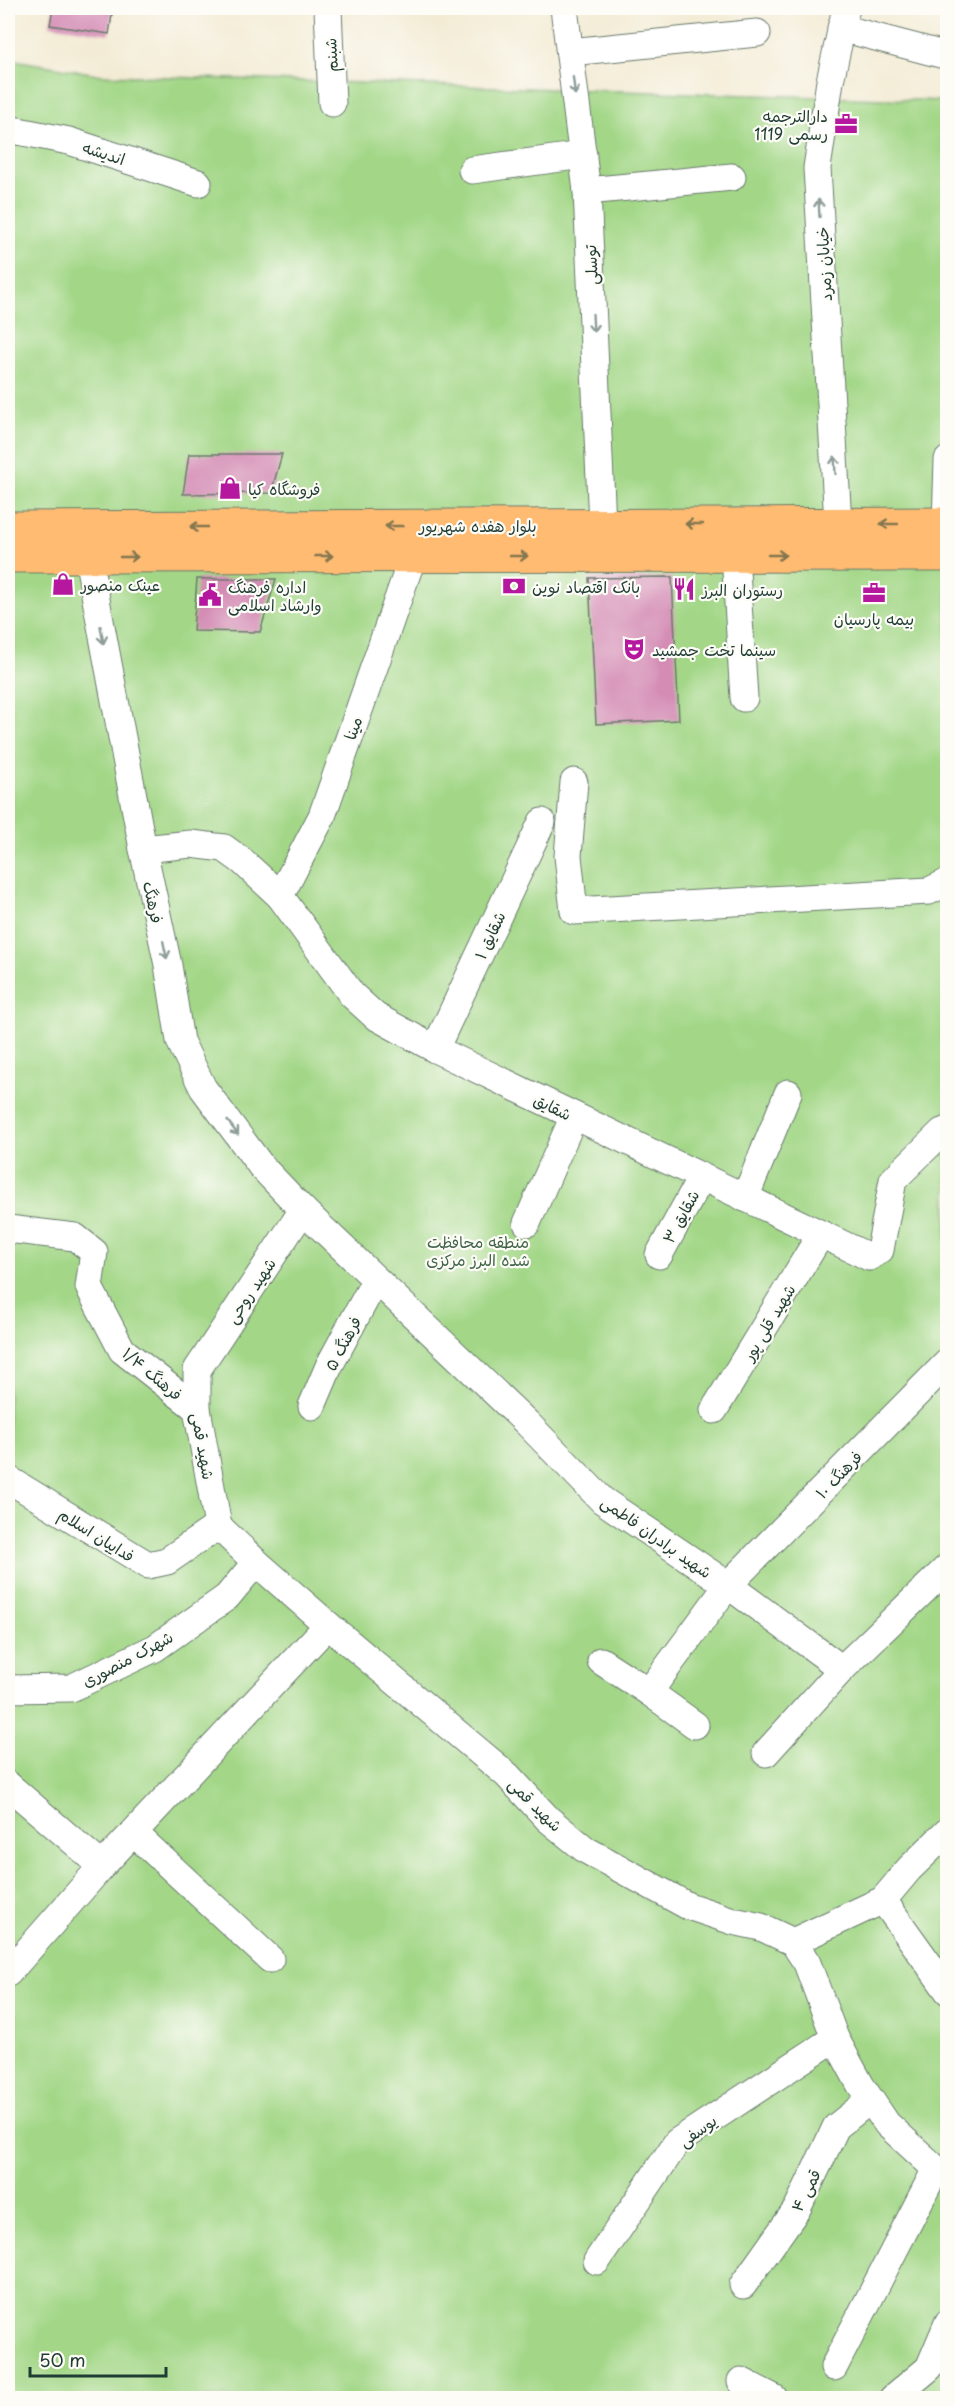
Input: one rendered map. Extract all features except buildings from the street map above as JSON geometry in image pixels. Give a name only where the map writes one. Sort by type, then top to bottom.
[{"type":"main road","name":"بلوار هفده شهریور","points":[[8,528],[838,524],[947,534]]},
{"type":"main road","name":"بلوار هفده شهریور","points":[[8,556],[735,555],[947,534]]},
{"type":"street","name":"شبنم","points":[[328,8],[332,103]]},
{"type":"street","name":"توسلی","points":[[564,8],[587,191],[602,524]]},
{"type":"street","points":[[844,18],[948,57]]},
{"type":"street","name":"خیابان زمرد","points":[[838,524],[817,168],[830,81],[844,18]]},
{"type":"street","points":[[570,52],[757,33]]},
{"type":"street","name":"اندیشه","points":[[8,129],[69,141],[198,183]]},
{"type":"street","points":[[472,170],[583,155]]},
{"type":"street","points":[[587,191],[732,177]]},
{"type":"street","points":[[947,534],[948,460]]},
{"type":"street","points":[[735,555],[744,698]]},
{"type":"street","name":"مینا","points":[[280,896],[322,816],[413,556]]},
{"type":"street","name":"فرهنگ","points":[[88,557],[143,849],[168,965],[180,1041],[203,1088],[261,1166],[303,1210]]},
{"type":"street","points":[[574,782],[568,856],[574,910],[929,891],[948,882]]},
{"type":"street","name":"شقایق ۱","points":[[435,1048],[543,822]]},
{"type":"street","name":"شقایق","points":[[143,849],[191,844],[224,848],[242,861],[280,896],[352,995],[375,1016],[574,1116],[869,1257],[880,1250],[893,1180],[942,1132],[948,1130]]},
{"type":"street","points":[[745,1198],[789,1093]]},
{"type":"street","points":[[526,1223],[574,1116]]},
{"type":"street","name":"شقایق ۳","points":[[659,1255],[702,1178]]},
{"type":"street","name":"شهید برادران فاطمی","points":[[303,1210],[375,1281],[527,1423],[602,1500],[728,1586],[842,1669]]},
{"type":"street","name":"شهید روحی","points":[[197,1370],[303,1210]]},
{"type":"street","name":"فرهنگ ۱/۴","points":[[8,1229],[75,1237],[94,1252],[89,1287],[122,1350],[197,1409]]},
{"type":"street","name":"شهید قلی پور","points":[[714,1410],[821,1234]]},
{"type":"street","name":"فرهنگ ۵","points":[[312,1406],[329,1366],[375,1281]]},
{"type":"street","name":"فرهنگ ۱۰","points":[[649,1692],[728,1586],[948,1362]]},
{"type":"street","name":"شهید قمی","points":[[197,1370],[197,1409],[218,1526],[328,1625],[507,1775],[548,1819],[586,1850],[688,1906],[733,1922],[761,1927],[793,1942]]},
{"type":"street","name":"فداییان اسلام","points":[[8,1479],[148,1565],[167,1561],[218,1526]]},
{"type":"street","name":"شهرک منصوری","points":[[8,1689],[71,1688],[154,1648],[227,1597],[256,1562]]},
{"type":"street","points":[[766,1753],[842,1669],[948,1567]]},
{"type":"street","points":[[8,1973],[102,1866],[328,1625]]},
{"type":"street","points":[[601,1661],[694,1725]]},
{"type":"street","points":[[8,1785],[102,1866]]},
{"type":"street","points":[[834,2367],[942,2172],[886,2124],[870,2100],[835,2038],[807,1964],[793,1942],[884,1900],[909,1869],[948,1831]]},
{"type":"street","points":[[134,1833],[270,1959]]},
{"type":"street","points":[[884,1900],[948,1991]]},
{"type":"street","name":"یوسفی","points":[[597,2261],[677,2142],[835,2038]]},
{"type":"street","name":"قمی ۴","points":[[742,2285],[797,2209],[836,2127],[870,2100]]},
{"type":"street","points":[[893,2398],[929,2368],[948,2323]]},
{"type":"street","points":[[741,2381],[774,2398]]},
{"type":"green space","name":"منطقه محافظت شده البرز مرکزی","points":[[8,59],[102,75],[947,101],[947,2398],[8,2398]]},
{"type":"place","name":"دارالترجمه رسمی 1119","points":[[846,124]]},
{"type":"place","name":"فروشگاه کیا","points":[[230,488]]},
{"type":"place","name":"عینک منصور","points":[[63,584]]},
{"type":"place","name":"بانک اقتصاد نوین","points":[[514,586]]},
{"type":"place","name":"رستوران البرز","points":[[684,589]]},
{"type":"place","name":"بیمه پارسیان","points":[[874,593]]},
{"type":"place","name":"اداره فرهنگ وارشاد اسلامی","points":[[210,595]]},
{"type":"place","name":"سینما تخت جمشید","points":[[634,649]]}]
